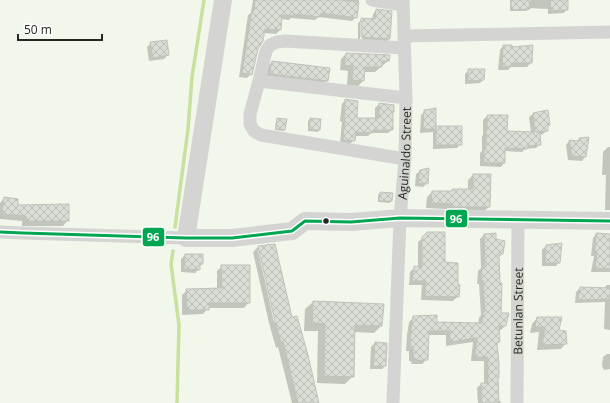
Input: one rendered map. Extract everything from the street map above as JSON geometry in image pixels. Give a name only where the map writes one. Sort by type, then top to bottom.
[{"type":"street","points":[[186,238],[223,0]]},
{"type":"street","points":[[372,0],[403,3]]},
{"type":"street","name":"Aguinaldo Street","points":[[392,403],[400,218],[405,159],[406,98],[403,3]]},
{"type":"street","points":[[405,159],[268,136],[254,131],[250,124],[250,114],[266,51],[270,45],[285,41],[404,42],[610,32]]},
{"type":"street","points":[[259,81],[406,98]]},
{"type":"street","points":[[0,232],[232,238],[292,231],[305,221],[351,222],[400,218],[610,221]]},
{"type":"street","name":"Betunlan Street","points":[[517,403],[518,220]]},
{"type":"building","points":[[255,0],[340,0],[359,2],[357,18],[321,13],[320,17],[294,14],[293,16],[282,15],[281,30],[265,29],[263,41],[258,49],[252,75],[242,73],[252,10],[254,11]]},
{"type":"building","points":[[511,0],[529,0],[530,9],[511,10]]},
{"type":"building","points":[[550,0],[568,0],[568,10],[551,11]]},
{"type":"building","points":[[376,9],[392,11],[390,39],[361,37],[361,18],[375,19]]},
{"type":"building","points":[[167,40],[169,55],[153,58],[150,42]]},
{"type":"building","points":[[503,45],[512,45],[512,47],[533,45],[532,63],[513,63],[513,66],[502,67]]},
{"type":"building","points":[[346,53],[390,55],[389,61],[382,61],[382,67],[365,67],[364,81],[352,80],[353,66],[344,65]]},
{"type":"building","points":[[272,61],[330,68],[328,81],[269,74]]},
{"type":"building","points":[[468,69],[485,69],[484,80],[468,81]]},
{"type":"building","points":[[345,99],[358,101],[357,118],[379,118],[379,103],[394,105],[393,130],[373,130],[372,133],[356,132],[355,141],[343,140]]},
{"type":"building","points":[[436,108],[436,129],[423,129],[424,110]]},
{"type":"building","points":[[548,110],[550,125],[548,126],[548,131],[536,132],[540,132],[541,145],[528,146],[527,149],[505,148],[505,163],[484,163],[487,115],[508,115],[507,131],[535,132],[533,113]]},
{"type":"building","points":[[277,118],[287,119],[285,130],[276,129]]},
{"type":"building","points":[[310,118],[321,119],[320,130],[309,130]]},
{"type":"building","points":[[436,126],[462,126],[462,145],[436,145]]},
{"type":"building","points":[[589,137],[586,157],[572,156],[569,140],[579,141],[579,138]]},
{"type":"building","points":[[429,168],[428,184],[418,183],[420,170]]},
{"type":"building","points":[[473,174],[491,174],[490,207],[452,207],[452,204],[431,203],[432,191],[473,189]]},
{"type":"building","points":[[380,192],[393,193],[392,201],[379,201]]},
{"type":"building","points":[[4,197],[18,199],[18,205],[69,204],[69,221],[27,221],[26,216],[2,214]]},
{"type":"building","points":[[427,232],[445,232],[445,262],[458,263],[458,284],[460,285],[459,297],[425,296],[426,281],[412,281],[414,266],[422,267],[422,237]]},
{"type":"building","points":[[496,233],[496,239],[505,241],[503,254],[499,255],[500,283],[502,283],[501,313],[509,313],[506,326],[499,326],[500,342],[497,342],[499,364],[499,403],[482,403],[481,383],[488,383],[488,357],[475,357],[477,338],[450,342],[450,331],[429,331],[428,360],[415,360],[413,356],[413,347],[410,346],[411,330],[413,316],[437,315],[437,322],[482,323],[483,312],[485,312],[483,280],[481,280],[482,266],[485,266],[484,234]]},
{"type":"building","points":[[596,233],[610,234],[610,269],[595,268],[597,252],[595,252]]},
{"type":"building","points":[[562,243],[560,263],[545,263],[546,245]]},
{"type":"building","points":[[275,244],[292,317],[297,316],[319,403],[298,403],[283,342],[281,343],[258,246]]},
{"type":"building","points":[[185,254],[203,254],[203,264],[200,264],[200,270],[184,269]]},
{"type":"building","points":[[221,265],[250,265],[250,303],[209,303],[209,310],[187,310],[186,289],[222,288]]},
{"type":"building","points":[[580,287],[610,288],[610,299],[578,300]]},
{"type":"building","points":[[313,301],[384,304],[382,326],[355,325],[354,377],[324,376],[325,324],[312,323]]},
{"type":"building","points":[[537,317],[562,317],[559,330],[566,331],[567,344],[542,345],[545,327],[535,327]]},
{"type":"building","points":[[375,342],[387,343],[386,366],[373,366]]},
{"type":"waterway","points":[[175,227],[188,129],[192,77],[204,0]]},
{"type":"waterway","points":[[173,251],[171,264],[179,325],[177,403]]},
{"type":"transit line","name":"96","points":[[0,232],[232,238],[292,231],[305,221],[351,222],[400,218],[610,221]]}]
